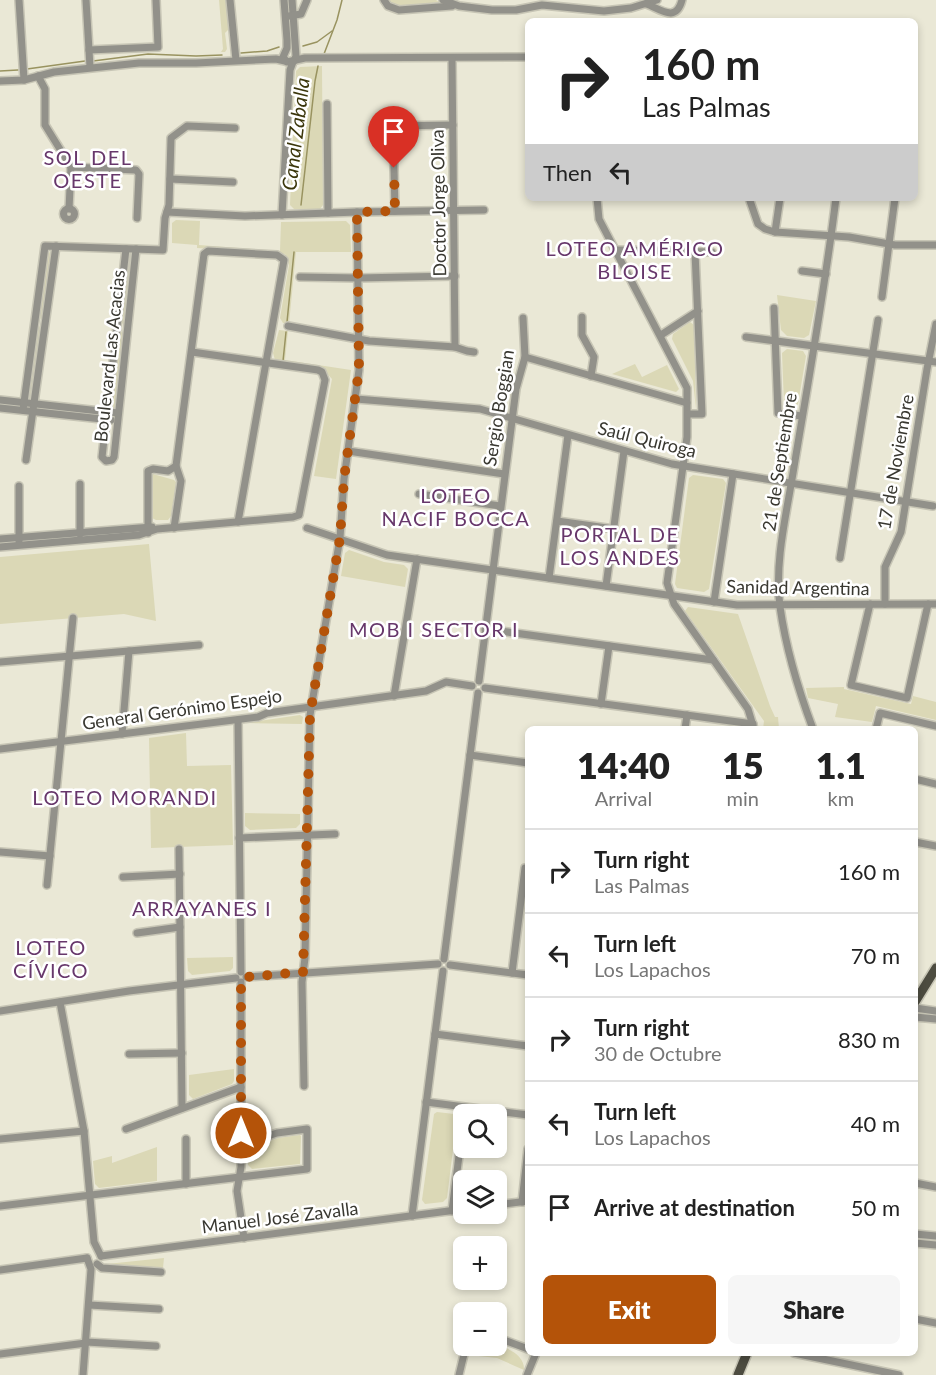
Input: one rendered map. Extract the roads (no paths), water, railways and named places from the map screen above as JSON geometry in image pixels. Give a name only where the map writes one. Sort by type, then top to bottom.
[{"type":"main road","points":[[918,997],[936,968]]},
{"type":"main road","points":[[738,1375],[746,1356]]},
{"type":"street","points":[[19,0],[24,80]]},
{"type":"street","points":[[86,0],[90,68]]},
{"type":"street","points":[[89,50],[158,46],[156,0]]},
{"type":"street","points":[[230,0],[236,60]]},
{"type":"street","points":[[284,0],[290,16],[292,59]]},
{"type":"street","points":[[292,0],[285,51],[292,59]]},
{"type":"street","points":[[290,16],[301,14],[307,0]]},
{"type":"street","points":[[384,0],[388,6],[399,10],[459,6],[503,10],[537,6],[612,11],[657,0]]},
{"type":"street","points":[[443,0],[459,6]]},
{"type":"street","points":[[537,6],[544,0]]},
{"type":"street","points":[[559,0],[567,7]]},
{"type":"street","points":[[646,4],[670,13],[678,9],[682,0]]},
{"type":"street","points":[[276,59],[285,51],[292,49],[282,215]]},
{"type":"street","points":[[0,81],[24,80],[54,72],[138,63],[305,58],[525,57]]},
{"type":"street","name":"Doctor Jorge Oliva","points":[[452,58],[455,347]]},
{"type":"street","points":[[38,76],[45,89],[45,125],[71,166],[69,209]]},
{"type":"street","points":[[327,104],[328,213]]},
{"type":"street","points":[[395,211],[393,126],[453,125]]},
{"type":"street","points":[[23,406],[45,246],[163,250],[170,179],[171,138],[187,126],[236,128]]},
{"type":"street","points":[[71,166],[136,170],[139,174],[137,218]]},
{"type":"street","points":[[170,179],[233,182]]},
{"type":"street","points":[[485,688],[754,726],[748,709],[670,595],[667,583],[687,437],[686,383],[599,219],[597,201]]},
{"type":"street","points":[[750,201],[758,224],[775,232],[832,235],[911,246],[936,245]]},
{"type":"street","points":[[775,232],[780,201]]},
{"type":"street","name":"21 de Septiembre","points":[[812,726],[796,684],[780,605],[780,557],[836,201]]},
{"type":"street","points":[[882,297],[895,201]]},
{"type":"street","points":[[167,212],[244,216],[484,210]]},
{"type":"street","points":[[304,1086],[303,972],[311,708],[340,538],[344,479],[359,370],[357,212]]},
{"type":"street","points":[[26,460],[56,246]]},
{"type":"street","name":"Boulevard Las Acacias","points":[[126,249],[102,457],[106,461],[114,457],[136,249]]},
{"type":"street","points":[[616,250],[712,252]]},
{"type":"street","points":[[174,528],[181,481],[176,466],[205,253],[208,251],[277,255],[283,257],[284,266],[238,522]]},
{"type":"street","points":[[688,414],[702,414],[695,252]]},
{"type":"street","points":[[802,271],[826,274]]},
{"type":"street","points":[[300,277],[455,276]]},
{"type":"street","points":[[774,308],[778,413],[802,416]]},
{"type":"street","points":[[661,335],[698,311]]},
{"type":"street","points":[[582,317],[582,335],[594,357],[591,376]]},
{"type":"street","name":"Sergio Boggian","points":[[476,683],[516,389],[525,357],[524,318]]},
{"type":"street","points":[[840,558],[878,320]]},
{"type":"street","points":[[35,321],[45,322]]},
{"type":"street","name":"17 de Noviembre","points":[[885,604],[885,567],[901,532],[932,361],[936,324]]},
{"type":"street","points":[[288,326],[359,339],[455,347],[474,352]]},
{"type":"street","points":[[117,328],[128,329]]},
{"type":"street","points":[[746,337],[932,361]]},
{"type":"street","points":[[0,539],[19,541],[174,528],[293,517],[301,513],[325,377],[320,371],[192,352]]},
{"type":"street","points":[[525,357],[687,403]]},
{"type":"street","name":"Saúl Quiroga","points":[[356,399],[480,410],[683,466],[933,506]]},
{"type":"street","points":[[0,400],[33,408],[118,417]]},
{"type":"street","points":[[0,408],[23,406]]},
{"type":"street","points":[[549,578],[568,435]]},
{"type":"street","points":[[606,586],[624,450]]},
{"type":"street","points":[[348,451],[504,474]]},
{"type":"street","points":[[148,530],[148,471],[153,469],[168,471],[176,466]]},
{"type":"street","points":[[714,602],[733,474]]},
{"type":"street","points":[[80,484],[80,536]]},
{"type":"street","points":[[19,486],[19,541]]},
{"type":"street","points":[[419,494],[500,506]]},
{"type":"street","points":[[557,521],[614,529]]},
{"type":"street","name":"Sanidad Argentina","points":[[307,528],[387,555],[737,605],[932,604]]},
{"type":"street","points":[[0,547],[19,541]]},
{"type":"street","points":[[394,696],[417,559]]},
{"type":"street","points":[[870,604],[851,685],[907,698],[932,604]]},
{"type":"street","points":[[47,885],[73,618]]},
{"type":"street","points":[[485,629],[713,660]]},
{"type":"street","points":[[0,662],[199,645]]},
{"type":"street","points":[[601,704],[609,646]]},
{"type":"street","points":[[122,734],[129,651]]},
{"type":"street","name":"General Gerónimo Espejo","points":[[0,749],[258,717],[267,713],[426,691],[446,682],[476,683]]},
{"type":"street","points":[[478,693],[473,690],[476,683],[483,683],[485,688]]},
{"type":"street","points":[[478,693],[485,688]]},
{"type":"street","points":[[444,959],[478,693]]},
{"type":"street","points":[[877,726],[880,713],[936,726]]},
{"type":"street","points":[[685,726],[687,715]]},
{"type":"street","points":[[238,720],[241,1145],[237,1191],[244,1238]]},
{"type":"street","points":[[470,755],[525,763]]},
{"type":"street","points":[[918,780],[936,784]]},
{"type":"street","points":[[239,838],[335,834]]},
{"type":"street","points":[[918,843],[935,846],[936,837]]},
{"type":"street","points":[[179,849],[182,1108]]},
{"type":"street","points":[[0,852],[50,856]]},
{"type":"street","points":[[512,973],[524,905],[525,868]]},
{"type":"street","points":[[123,877],[180,874]]},
{"type":"street","points":[[136,933],[180,927]]},
{"type":"street","points":[[0,1011],[241,977],[438,964],[444,959]]},
{"type":"street","points":[[444,959],[449,961],[450,965]]},
{"type":"street","points":[[438,964],[439,969],[443,971]]},
{"type":"street","points":[[450,965],[525,975]]},
{"type":"street","points":[[443,971],[449,969],[450,965]]},
{"type":"street","points":[[412,1216],[443,971]]},
{"type":"street","points":[[0,1270],[92,1264],[100,1261],[94,1242],[84,1131],[60,1002]]},
{"type":"street","points":[[918,1008],[936,1011]]},
{"type":"street","points":[[918,1017],[936,1019]]},
{"type":"street","points":[[435,1034],[525,1046]]},
{"type":"street","points":[[129,1054],[182,1053]]},
{"type":"street","points":[[126,1129],[241,1087]]},
{"type":"street","points":[[426,1102],[453,1110]]},
{"type":"street","points":[[507,1114],[525,1115]]},
{"type":"street","points":[[0,1206],[307,1169],[307,1129],[277,1133],[241,1145]]},
{"type":"street","points":[[0,1139],[84,1131]]},
{"type":"street","points":[[186,1139],[186,1184]]},
{"type":"street","points":[[452,1211],[458,1158]]},
{"type":"street","points":[[918,1184],[936,1187]]},
{"type":"street","points":[[507,1203],[525,1201]]},
{"type":"street","name":"Manuel José Zavalla","points":[[97,1253],[244,1238],[452,1211]]},
{"type":"street","points":[[918,1234],[936,1236]]},
{"type":"street","points":[[918,1243],[936,1245]]},
{"type":"street","points":[[83,1375],[92,1264],[88,1253],[97,1253]]},
{"type":"street","points":[[92,1264],[102,1268],[161,1272]]},
{"type":"street","points":[[88,1305],[159,1309]]},
{"type":"street","points":[[918,1320],[936,1323]]},
{"type":"street","points":[[507,1341],[525,1347]]},
{"type":"street","points":[[0,1354],[86,1342],[156,1346]]},
{"type":"street","points":[[459,1375],[464,1356]]},
{"type":"street","points":[[527,1375],[535,1356]]},
{"type":"street","points":[[808,1356],[898,1375]]},
{"type":"waterway","name":"Canal Zaballa","points":[[324,54],[342,0]]},
{"type":"waterway","name":"Canal Zaballa","points":[[303,46],[317,42],[332,31]]},
{"type":"waterway","name":"Canal Zaballa","points":[[241,53],[267,51],[279,47]]},
{"type":"waterway","name":"Canal Zaballa","points":[[93,61],[148,54],[222,55]]},
{"type":"waterway","name":"Canal Zaballa","points":[[27,69],[85,61]]},
{"type":"waterway","name":"Canal Zaballa","points":[[301,205],[318,66]]},
{"type":"waterway","name":"Canal Zaballa","points":[[0,71],[18,70]]},
{"type":"waterway","name":"Canal Zaballa","points":[[287,322],[294,252]]},
{"type":"waterway","name":"Canal Zaballa","points":[[283,361],[286,332]]},
{"type":"district","name":"SOL DEL OESTE","points":[[88,170]]},
{"type":"district","name":"LOTEO AMÉRICO BLOISE","points":[[635,260]]},
{"type":"district","name":"LOTEO NACIF BOCCA","points":[[456,508]]},
{"type":"district","name":"PORTAL DE LOS ANDES","points":[[620,546]]},
{"type":"district","name":"MOB I SECTOR I","points":[[434,630]]},
{"type":"district","name":"LOTEO MORANDI","points":[[125,798]]},
{"type":"district","name":"ARRAYANES I","points":[[202,909]]},
{"type":"district","name":"LOTEO CÍVICO","points":[[51,960]]}]
